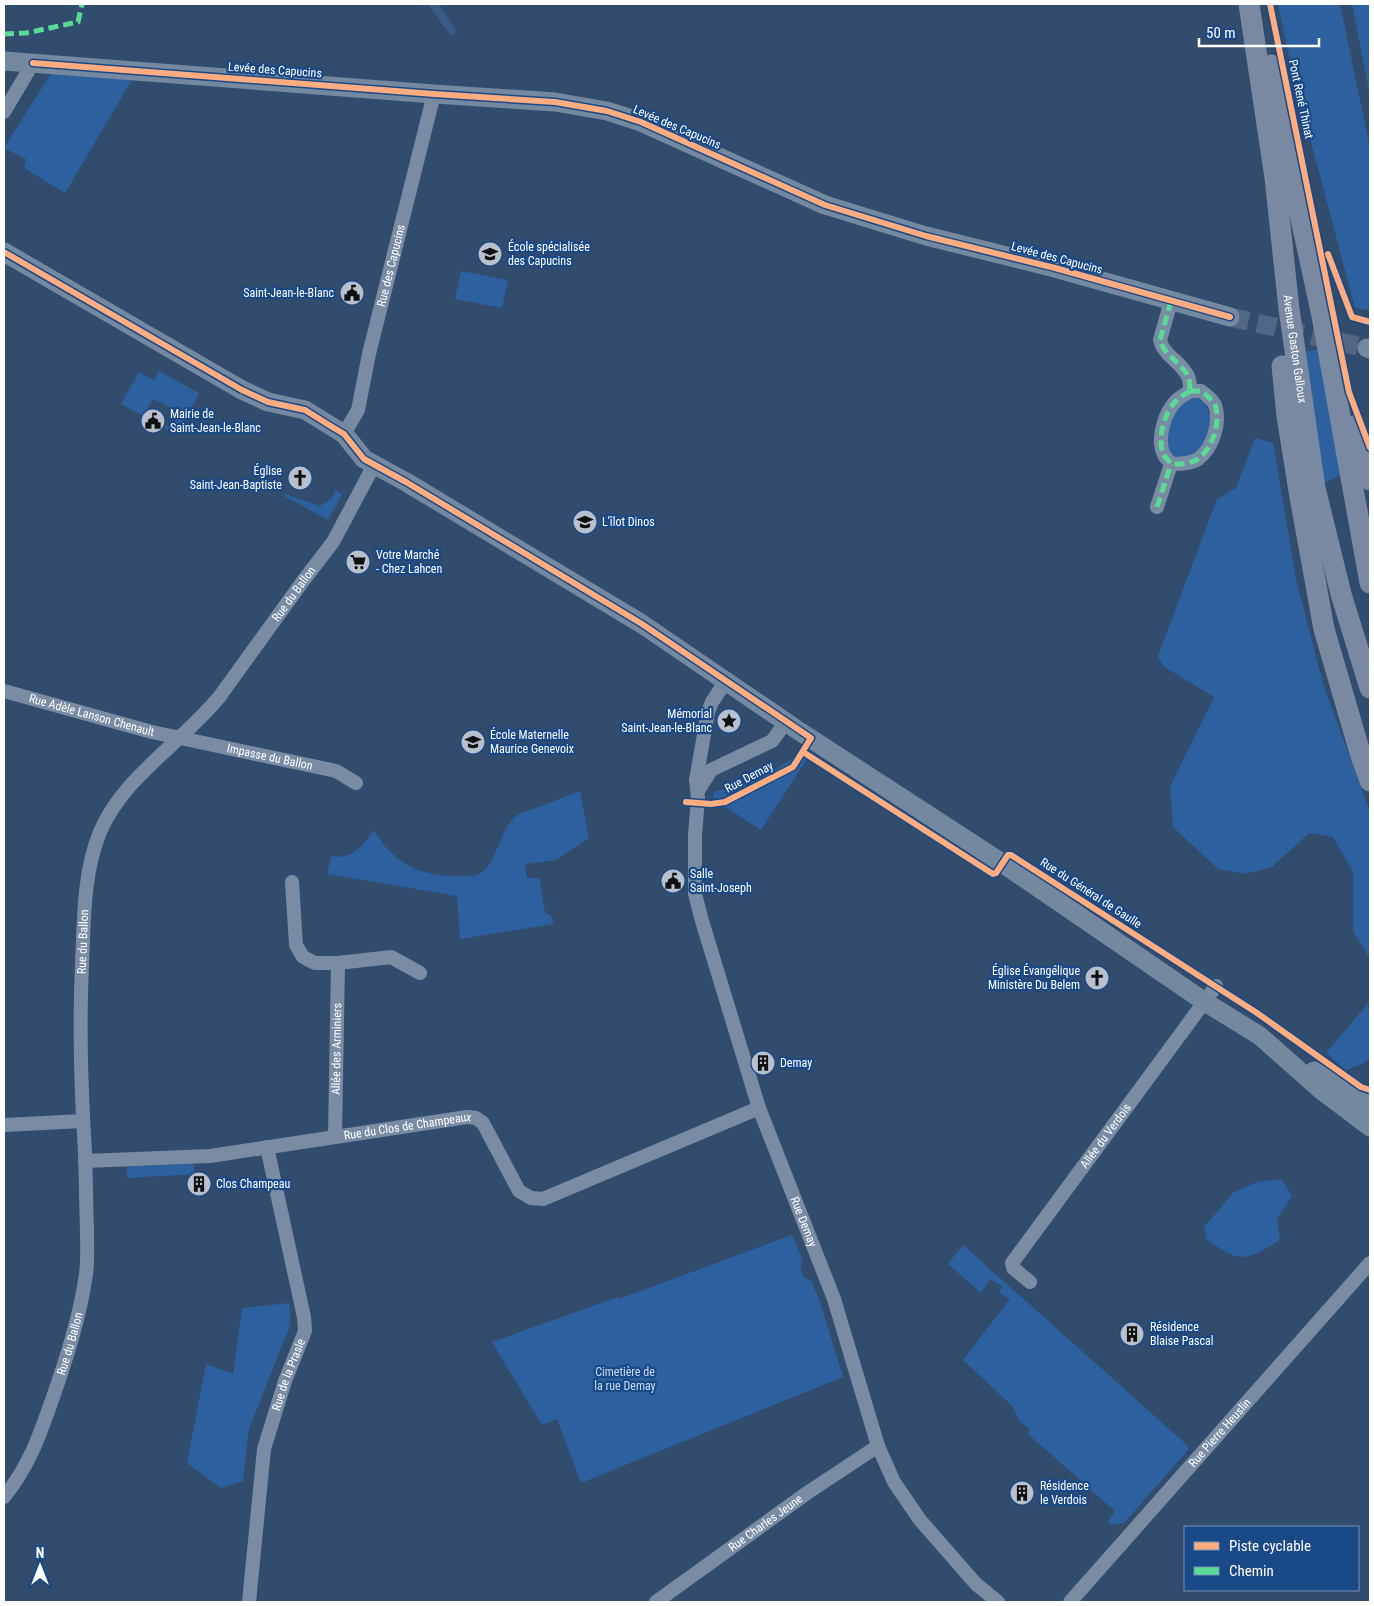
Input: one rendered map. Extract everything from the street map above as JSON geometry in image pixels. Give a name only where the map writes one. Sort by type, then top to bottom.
[{"type":"main road","name":"Avenue Gaston Galloux","points":[[1249,4],[1274,178],[1308,493],[1370,688]]},
{"type":"main road","points":[[1253,4],[1273,74],[1292,177],[1322,316],[1370,583]]},
{"type":"main road","name":"Levée des Capucins","points":[[4,60],[555,102],[607,111],[641,122],[826,205],[926,236],[1230,317]]},
{"type":"main road","points":[[4,252],[242,390],[268,402],[305,410],[344,434],[364,459],[406,482],[642,624],[786,722],[1002,863],[1211,994],[1321,1090],[1370,1127]]},
{"type":"main road","points":[[1322,316],[1345,403],[1370,480]]},
{"type":"main road","points":[[1308,493],[1324,630],[1370,781]]},
{"type":"main road","points":[[1260,1036],[1370,1106]]},
{"type":"main road","points":[[1306,1075],[1329,1087],[1370,1118]]},
{"type":"street","points":[[4,112],[33,63]]},
{"type":"street","name":"Rue des Capucins","points":[[344,434],[358,410],[369,354],[434,94]]},
{"type":"street","points":[[1171,301],[1160,340],[1162,346],[1180,365],[1188,377],[1190,391]]},
{"type":"street","points":[[1190,391],[1201,391],[1214,404],[1217,417],[1216,432],[1208,447],[1198,459],[1185,464],[1172,464],[1164,455],[1161,442],[1163,427],[1168,413],[1176,400],[1190,391]]},
{"type":"street","points":[[1156,507],[1172,464]]},
{"type":"street","name":"Rue du Ballon","points":[[4,1497],[14,1484],[36,1446],[69,1354],[86,1273],[85,1161],[80,1009],[86,892],[93,853],[112,809],[128,789],[206,713],[333,542],[374,465]]},
{"type":"street","name":"Rue Demay","points":[[726,681],[710,706],[696,780],[698,791],[696,894],[702,921],[760,1108],[834,1299],[878,1446],[894,1482],[920,1520],[976,1584],[998,1602]]},
{"type":"street","name":"Rue Adèle Lanson Chenault","points":[[4,691],[180,738]]},
{"type":"street","name":"Rue Demay","points":[[698,791],[708,773],[717,766],[772,741],[786,722]]},
{"type":"street","name":"Impasse du Ballon","points":[[180,738],[336,771],[356,783]]},
{"type":"street","name":"Rue Demay","points":[[702,743],[705,755],[717,766]]},
{"type":"street","points":[[292,882],[296,945],[303,957],[315,963],[338,963],[391,957],[420,973]]},
{"type":"street","name":"Allée des Arminiers","points":[[335,1137],[338,963]]},
{"type":"street","name":"Allée du Verdois","points":[[1030,1282],[1013,1268],[1012,1263],[1211,994]]},
{"type":"street","name":"Rue du Clos de Champeaux","points":[[85,1161],[210,1156],[467,1117],[476,1118],[483,1123],[519,1192],[530,1198],[543,1199],[760,1108]]},
{"type":"street","points":[[4,1125],[83,1121]]},
{"type":"street","name":"Rue de la Prasle","points":[[249,1602],[264,1450],[285,1380],[305,1330],[304,1317],[268,1147]]},
{"type":"street","name":"Rue Pierre Heuslin","points":[[1070,1602],[1370,1263]]},
{"type":"street","name":"Rue Charles Jeune","points":[[656,1602],[807,1493],[878,1446]]},
{"type":"green space","points":[[1278,4],[1340,4],[1370,148],[1370,310],[1355,308],[1293,74]]},
{"type":"green space","points":[[1352,4],[1370,4],[1370,96]]},
{"type":"green space","points":[[52,72],[133,78],[65,193],[24,168],[26,159],[4,148]]},
{"type":"green space","points":[[461,271],[508,280],[502,308],[455,299]]},
{"type":"green space","points":[[1321,349],[1344,474],[1319,485],[1299,352]]},
{"type":"green space","points":[[159,371],[199,393],[178,435],[165,428],[166,425],[171,427],[178,412],[153,399],[143,416],[121,404],[139,372],[154,380]]},
{"type":"green space","points":[[1193,396],[1205,403],[1211,419],[1206,441],[1191,457],[1174,458],[1168,442],[1171,423],[1180,406],[1186,399]]},
{"type":"green space","points":[[1255,438],[1273,443],[1296,579],[1324,687],[1370,812],[1370,959],[1353,931],[1353,872],[1333,837],[1309,833],[1272,867],[1245,874],[1218,869],[1173,827],[1170,787],[1214,697],[1163,666],[1158,656],[1217,499],[1236,488]]},
{"type":"green space","points":[[335,490],[342,494],[328,520],[284,496],[285,494],[320,506],[332,498]]},
{"type":"green space","points":[[799,753],[790,766],[724,798],[713,799],[714,792],[770,772]]},
{"type":"green space","points":[[802,758],[807,759],[761,830],[724,806],[795,767]]},
{"type":"green space","points":[[580,791],[589,838],[556,860],[525,864],[527,878],[537,878],[540,880],[545,912],[551,916],[554,924],[460,939],[457,896],[327,874],[331,856],[339,857],[351,854],[361,846],[374,830],[381,841],[398,858],[419,870],[443,876],[476,875],[488,866],[505,830],[515,817]]},
{"type":"green space","points":[[1370,1001],[1370,1059],[1346,1070],[1326,1053]]},
{"type":"green space","points":[[194,1164],[194,1174],[127,1178],[127,1169],[131,1166]]},
{"type":"green space","points":[[1281,1179],[1292,1195],[1277,1220],[1280,1240],[1259,1252],[1243,1257],[1235,1256],[1206,1239],[1204,1227],[1234,1192],[1257,1182]]},
{"type":"green space","name":"Cimetière de la rue Demay","points":[[792,1235],[803,1261],[800,1267],[804,1278],[811,1280],[821,1305],[843,1377],[581,1483],[557,1419],[542,1425],[492,1342],[618,1297],[619,1299]]},
{"type":"green space","points":[[963,1245],[1187,1445],[1189,1449],[1124,1523],[1111,1525],[1108,1521],[1115,1511],[1028,1434],[1030,1429],[1020,1422],[1012,1406],[963,1360],[1010,1299],[999,1293],[1002,1286],[990,1279],[981,1293],[948,1264]]},
{"type":"green space","points":[[289,1303],[291,1323],[249,1429],[243,1481],[221,1488],[187,1463],[206,1364],[233,1374],[242,1308]]},
{"type":"shaded area","points":[[428,4],[438,4],[457,31],[451,36]]},
{"type":"tunnel","points":[[1230,317],[1367,348]]},
{"type":"marked path","points":[[4,34],[26,33],[78,22],[82,4]]},
{"type":"marked path","points":[[1171,301],[1160,340],[1162,346],[1186,373],[1190,391]]},
{"type":"marked path","points":[[1190,391],[1201,391],[1211,399],[1217,412],[1216,427],[1212,442],[1198,459],[1188,463],[1171,464],[1164,455],[1161,433],[1173,405],[1190,391]]},
{"type":"marked path","points":[[1157,507],[1171,464]]},
{"type":"cycle path","name":"Pont René Thinat","points":[[1270,4],[1349,392],[1370,448]]},
{"type":"cycle path","points":[[33,63],[555,102],[607,111],[641,122],[825,205],[926,236],[1055,268],[1230,317]]},
{"type":"cycle path","points":[[4,252],[242,390],[268,402],[305,410],[344,434],[364,459],[406,482],[642,624],[811,738],[793,767],[725,802],[711,804],[686,802]]},
{"type":"cycle path","points":[[1328,254],[1352,317],[1370,322]]},
{"type":"cycle path","name":"Rue du Général de Gaulle","points":[[803,752],[993,874],[996,873],[1008,855],[1011,855],[1257,1013],[1361,1087],[1370,1090]]},
{"type":"place","name":"École spécialisée des Capucins","points":[[490,254]]},
{"type":"place","name":"Saint-Jean-le-Blanc","points":[[352,293]]},
{"type":"place","name":"Mairie de Saint-Jean-le-Blanc","points":[[153,421]]},
{"type":"place","name":"Église Saint-Jean-Baptiste","points":[[300,478]]},
{"type":"place","name":"L'îlot Dinos","points":[[585,522]]},
{"type":"place","name":"Votre Marché - Chez Lahcen","points":[[358,562]]},
{"type":"place","name":"Mémorial Saint-Jean-le-Blanc","points":[[729,721]]},
{"type":"place","name":"École Maternelle Maurice Genevoix","points":[[473,742]]},
{"type":"place","name":"Salle Saint-Joseph","points":[[673,881]]},
{"type":"place","name":"Église Évangélique Ministère Du Belem","points":[[1097,978]]},
{"type":"place","name":"Demay","points":[[763,1063]]},
{"type":"place","name":"Clos Champeau","points":[[199,1184]]},
{"type":"place","name":"Résidence Blaise Pascal","points":[[1132,1334]]},
{"type":"place","name":"Résidence le Verdois","points":[[1022,1493]]}]
